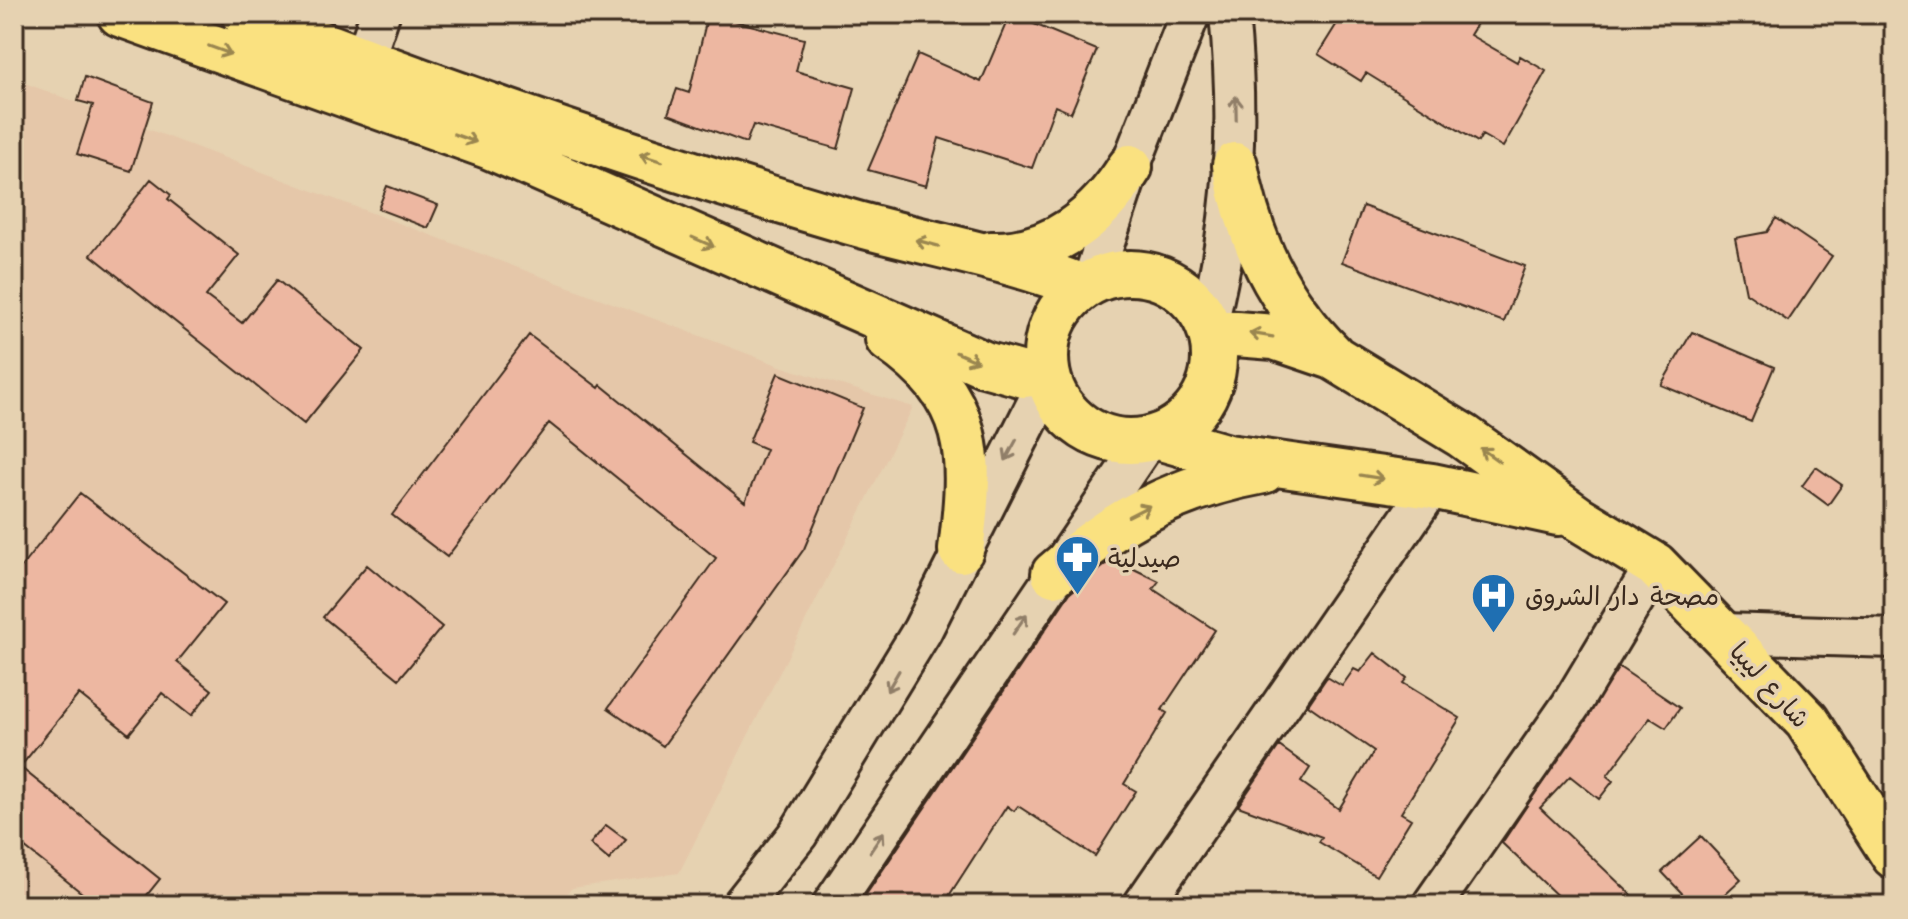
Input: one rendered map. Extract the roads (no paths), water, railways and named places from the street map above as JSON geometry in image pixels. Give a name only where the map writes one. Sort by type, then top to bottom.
[{"type":"main road","points":[[120,14],[491,147],[830,299],[1004,372],[1047,376]]},
{"type":"main road","points":[[244,14],[429,87],[849,222],[1087,284]]},
{"type":"main road","points":[[1235,165],[1243,209],[1270,277],[1303,326],[1333,357]]},
{"type":"main road","points":[[968,253],[1001,254],[1033,249],[1063,236],[1090,218],[1113,194],[1130,167]]},
{"type":"main road","points":[[1152,438],[1189,418],[1201,403],[1214,369],[1209,328],[1184,292],[1149,275],[1111,275],[1087,284],[1069,297],[1051,324],[1045,348],[1047,376],[1065,412],[1086,429],[1111,439],[1152,438],[1228,457],[1432,486],[1576,517]]},
{"type":"main road","points":[[830,299],[899,346],[930,372],[949,395],[962,424],[968,454],[969,489],[961,550]]},
{"type":"main road","points":[[1209,328],[1274,337],[1333,357],[1463,436],[1576,517]]},
{"type":"main road","points":[[1054,574],[1090,542],[1131,515],[1174,494],[1244,474],[1316,468]]},
{"type":"main road","name":"شارع ليبيا","points":[[1576,517],[1655,565],[1807,721],[1894,856]]},
{"type":"street","points":[[364,61],[380,14]]},
{"type":"street","points":[[1087,284],[1190,14]]},
{"type":"street","points":[[1209,328],[1235,165],[1236,98],[1229,14]]},
{"type":"street","points":[[742,905],[798,834],[922,631],[1047,376]]},
{"type":"street","points":[[832,905],[1054,574],[1152,438]]},
{"type":"street","points":[[1143,905],[1432,486]]},
{"type":"street","points":[[1450,898],[1655,565]]},
{"type":"street","points":[[1723,633],[1894,638]]},
{"type":"place","name":"صيدلية","points":[[1077,597]]},
{"type":"place","name":"مصحة دار الشروق","points":[[1494,635]]}]
